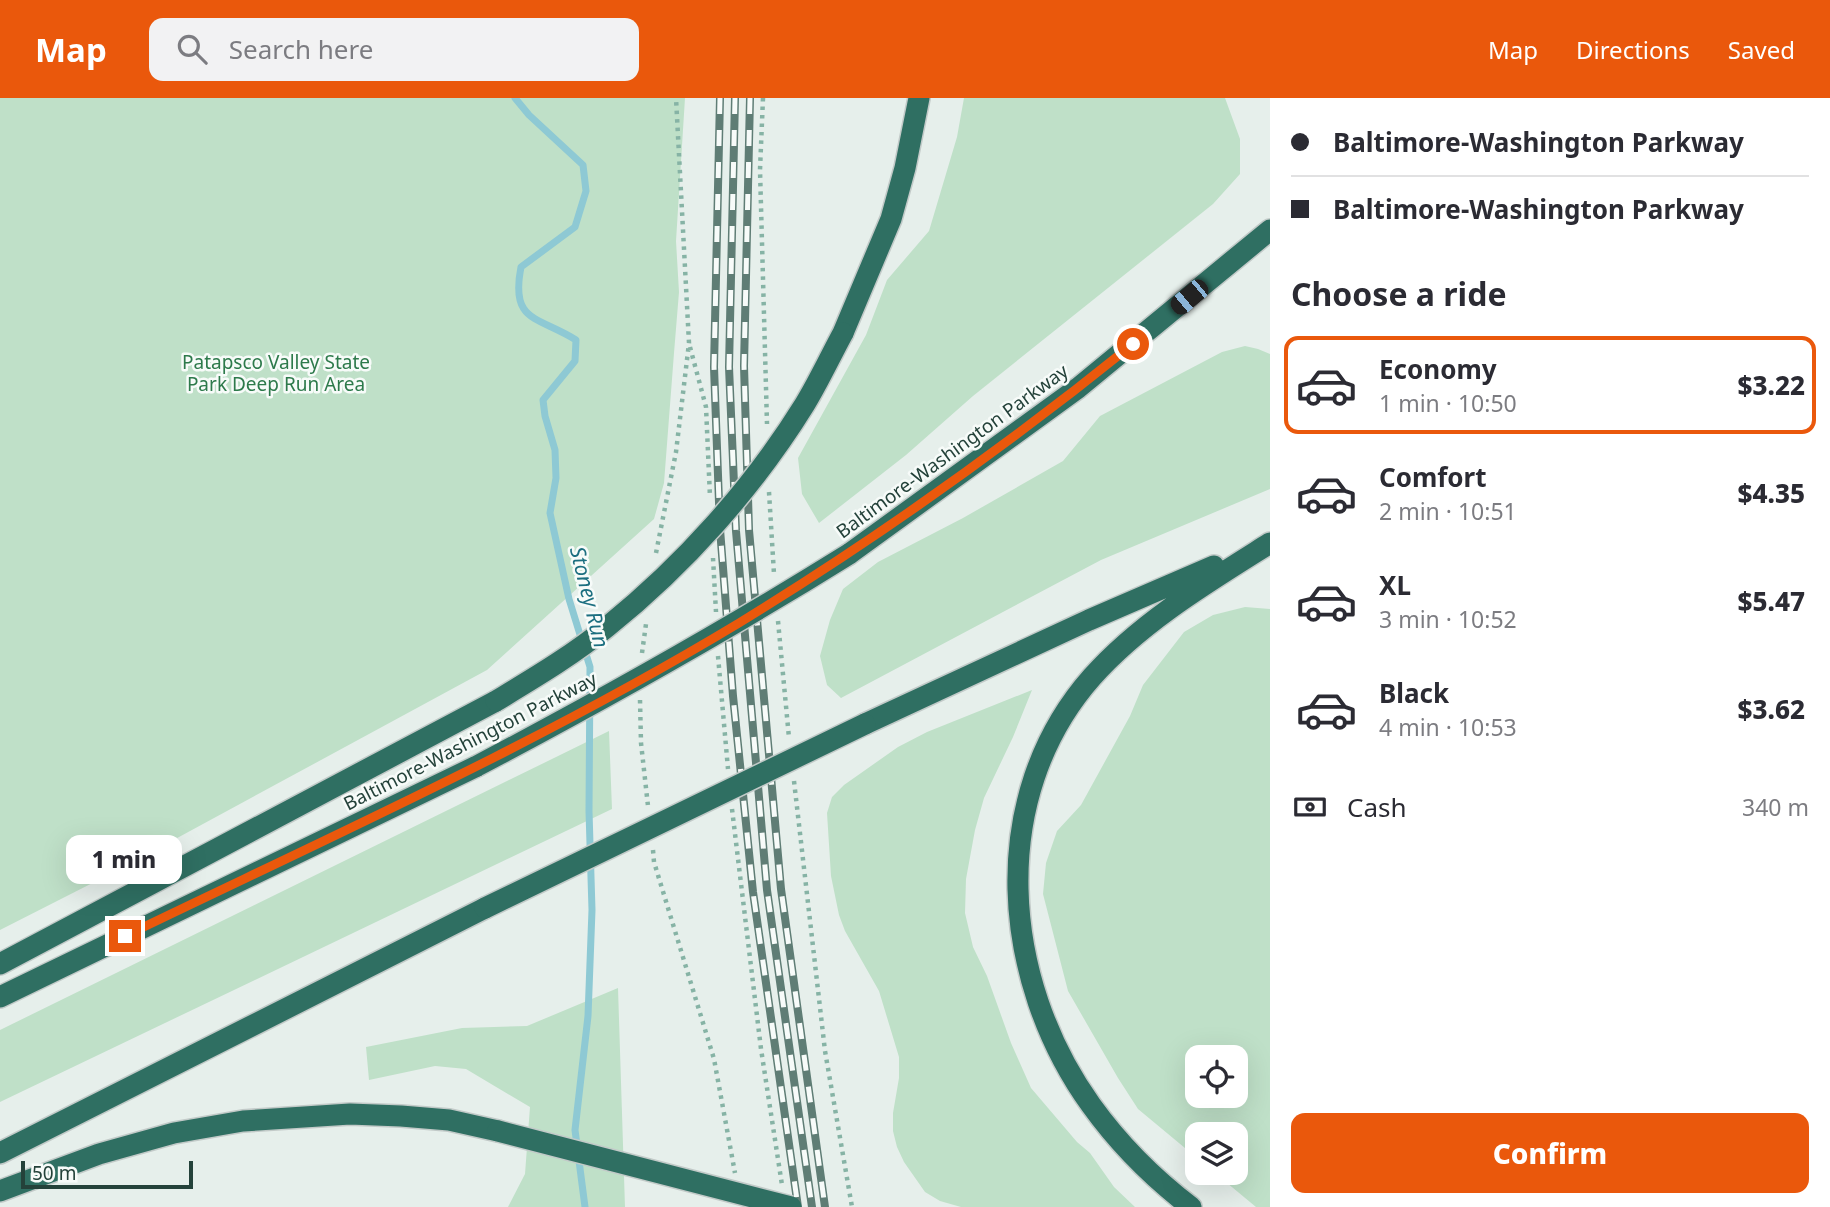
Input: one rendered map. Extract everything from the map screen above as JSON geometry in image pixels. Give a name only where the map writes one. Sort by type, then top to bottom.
[{"type":"highway","points":[[0,964],[496,701],[553,667],[607,628],[656,585],[704,537],[769,457],[806,403],[843,333],[891,219],[905,168],[919,98]]},
{"type":"highway","name":"Baltimore-Washington Parkway","points":[[0,996],[477,766],[703,643],[849,554],[1078,388],[1270,230]]},
{"type":"highway","points":[[0,1153],[485,908],[865,724],[1089,620],[1270,542]]},
{"type":"highway","points":[[1191,1207],[1163,1185],[1123,1146],[1090,1104],[1063,1058],[1041,1007],[1025,958],[1018,918],[1019,844],[1028,800],[1043,753],[1064,714],[1092,677],[1131,639],[1193,593],[1270,542]]},
{"type":"highway","points":[[0,1191],[99,1154],[174,1133],[243,1121],[350,1114],[449,1120],[791,1207]]},
{"type":"path","points":[[655,562],[676,452],[689,343],[676,98]]},
{"type":"path","points":[[763,98],[760,170],[767,431]]},
{"type":"path","points":[[769,483],[774,575]]},
{"type":"path","points":[[777,613],[790,746]]},
{"type":"path","points":[[641,658],[647,617]]},
{"type":"path","points":[[639,695],[648,807]]},
{"type":"path","points":[[793,774],[825,1051],[852,1207]]},
{"type":"path","points":[[652,848],[714,1059],[736,1181]]},
{"type":"green space","name":"Patapsco Valley State Park Deep Run Area","points":[[0,98],[685,98],[676,241],[679,292],[664,483],[654,519],[487,670],[120,869],[0,930]]},
{"type":"green space","points":[[964,98],[1225,98],[1240,139],[1240,174],[1213,204],[819,523],[802,494],[798,458],[866,335],[887,280],[929,231],[957,137]]},
{"type":"green space","points":[[1245,346],[1270,354],[1270,489],[1101,560],[841,698],[827,685],[820,656],[830,620],[843,589],[878,562],[963,518],[1063,461],[1100,416],[1222,352]]},
{"type":"green space","points":[[1245,607],[1270,609],[1270,1207],[1256,1207],[1229,1185],[1248,1185],[1248,1122],[1185,1122],[1185,1148],[1138,1109],[1068,991],[1043,894],[1046,863],[1057,831],[1081,805],[1130,716],[1143,685],[1184,632],[1213,615]]},
{"type":"green space","points":[[1032,690],[984,798],[966,879],[965,913],[973,947],[1031,1088],[1077,1142],[1090,1153],[1114,1187],[1135,1207],[961,1207],[940,1201],[925,1192],[897,1147],[893,1131],[893,1113],[899,1078],[899,1057],[879,991],[845,931],[831,876],[827,813],[832,797],[844,785],[898,747],[927,732]]},
{"type":"green space","points":[[609,731],[612,809],[0,1102],[0,1030]]},
{"type":"green space","points":[[618,988],[625,1207],[508,1207],[525,1174],[530,1107],[466,1069],[435,1066],[369,1080],[366,1047],[462,1028],[527,1026]]},
{"type":"waterway","name":"Stoney Run","points":[[515,98],[529,115],[583,165],[586,191],[575,227],[521,267],[519,285],[520,299],[530,316],[576,340],[575,361],[543,400],[555,450],[556,478],[550,513],[569,599],[590,667],[589,811],[592,910],[588,1016],[575,1130],[585,1207]]},
{"type":"railway","points":[[720,98],[714,367],[720,529],[733,696],[753,892],[798,1207]]},
{"type":"railway","points":[[735,98],[729,367],[736,531],[767,890],[812,1207]]},
{"type":"railway","points":[[750,98],[744,366],[749,530],[781,889],[825,1207]]},
{"type":"route","points":[[125,936],[477,766],[610,696],[738,623],[849,554],[1078,388],[1133,344]]}]
